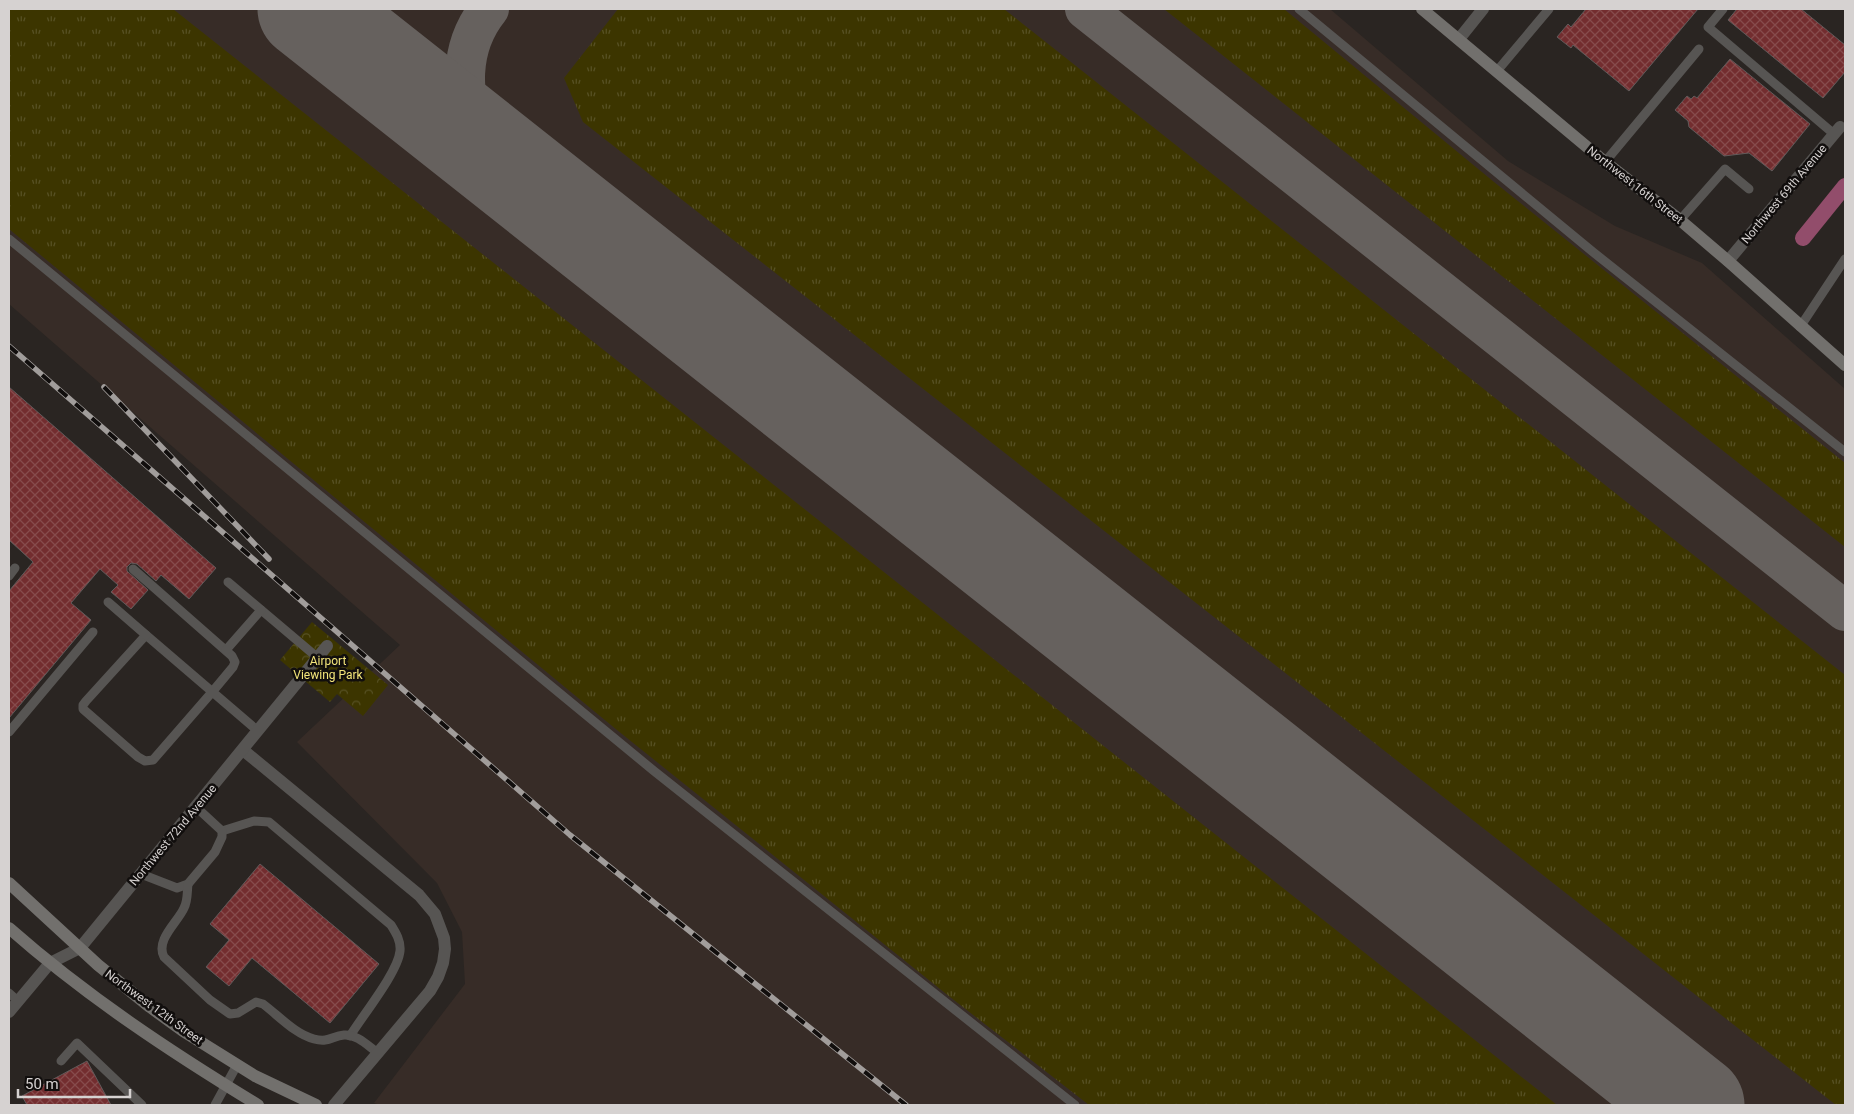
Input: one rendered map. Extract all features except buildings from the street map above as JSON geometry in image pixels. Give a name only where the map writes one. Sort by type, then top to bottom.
[{"type":"main road","name":"Northwest 16th Street","points":[[1422,9],[1605,162],[1680,220],[1845,365]]},
{"type":"main road","name":"Northwest 12th Street","points":[[9,882],[120,984],[183,1031],[255,1076],[316,1105]]},
{"type":"main road","name":"Northwest 12th Street","points":[[9,928],[50,963],[152,1038],[258,1105]]},
{"type":"street","points":[[1459,39],[1483,9]]},
{"type":"street","name":"Northwest 69th Avenue","points":[[1728,261],[1840,127]]},
{"type":"street","name":"Northwest 72nd Avenue","points":[[9,1012],[13,997],[50,963],[80,948],[327,646]]},
{"type":"street","points":[[243,750],[419,895],[435,914],[444,938],[443,963],[438,977],[430,990],[334,1105]]},
{"type":"lane","points":[[1299,9],[1593,252],[1845,452]]},
{"type":"lane","points":[[1497,72],[1549,9]]},
{"type":"lane","points":[[1723,9],[1708,27],[1840,127]]},
{"type":"lane","points":[[1605,162],[1699,49]]},
{"type":"lane","points":[[1680,220],[1725,169],[1749,189]]},
{"type":"lane","points":[[9,239],[654,771],[1075,1105]]},
{"type":"lane","points":[[1800,327],[1845,259]]},
{"type":"lane","points":[[9,576],[15,568]]},
{"type":"lane","points":[[134,569],[226,650],[235,662],[213,692],[153,760],[145,761],[83,709],[84,704],[146,635]]},
{"type":"lane","points":[[228,582],[318,658]]},
{"type":"lane","points":[[108,602],[258,731]]},
{"type":"lane","points":[[226,650],[261,610]]},
{"type":"lane","points":[[9,732],[92,632]]},
{"type":"lane","points":[[141,874],[177,888],[188,884],[215,852],[222,837],[222,831],[196,807]]},
{"type":"lane","points":[[222,831],[254,820],[269,822],[391,925],[399,939],[400,950],[397,962],[391,976],[350,1036]]},
{"type":"lane","points":[[188,884],[185,906],[163,943],[161,952],[170,963],[210,1000],[230,1014],[238,1013],[256,1002],[263,1004],[301,1034],[312,1039],[322,1041],[343,1035],[350,1036],[358,1038],[378,1053]]},
{"type":"lane","points":[[60,1061],[77,1043],[142,1105]]},
{"type":"lane","points":[[215,1105],[237,1065]]},
{"type":"shaded area","points":[[9,9],[1330,9],[1508,161],[1615,226],[1702,263],[1845,389],[1845,1105],[380,1105],[374,1103],[465,984],[462,932],[437,883],[297,742],[400,645],[9,304]]},
{"type":"green space","points":[[9,9],[173,9],[1557,1105],[1089,1105],[950,997],[617,730],[9,229]]},
{"type":"green space","points":[[618,9],[1004,9],[1845,675],[1845,1105],[1836,1105],[583,122],[564,78]]},
{"type":"green space","points":[[1164,9],[1284,9],[1494,182],[1845,463],[1845,547]]},
{"type":"green space","name":"Airport Viewing Park","points":[[312,622],[388,685],[363,716],[337,694],[330,702],[280,660]]},
{"type":"waterway","points":[[1803,238],[1845,186]]},
{"type":"taxiway","points":[[331,9],[342,26],[375,62]]},
{"type":"taxiway","points":[[489,9],[479,23],[467,56],[465,73],[469,107],[475,124],[484,139],[522,178]]},
{"type":"taxiway","points":[[1085,9],[1845,611]]},
{"type":"runway","points":[[308,9],[1694,1105]]},
{"type":"railway","points":[[9,346],[570,835],[906,1105]]},
{"type":"railway","points":[[104,387],[269,559]]}]
